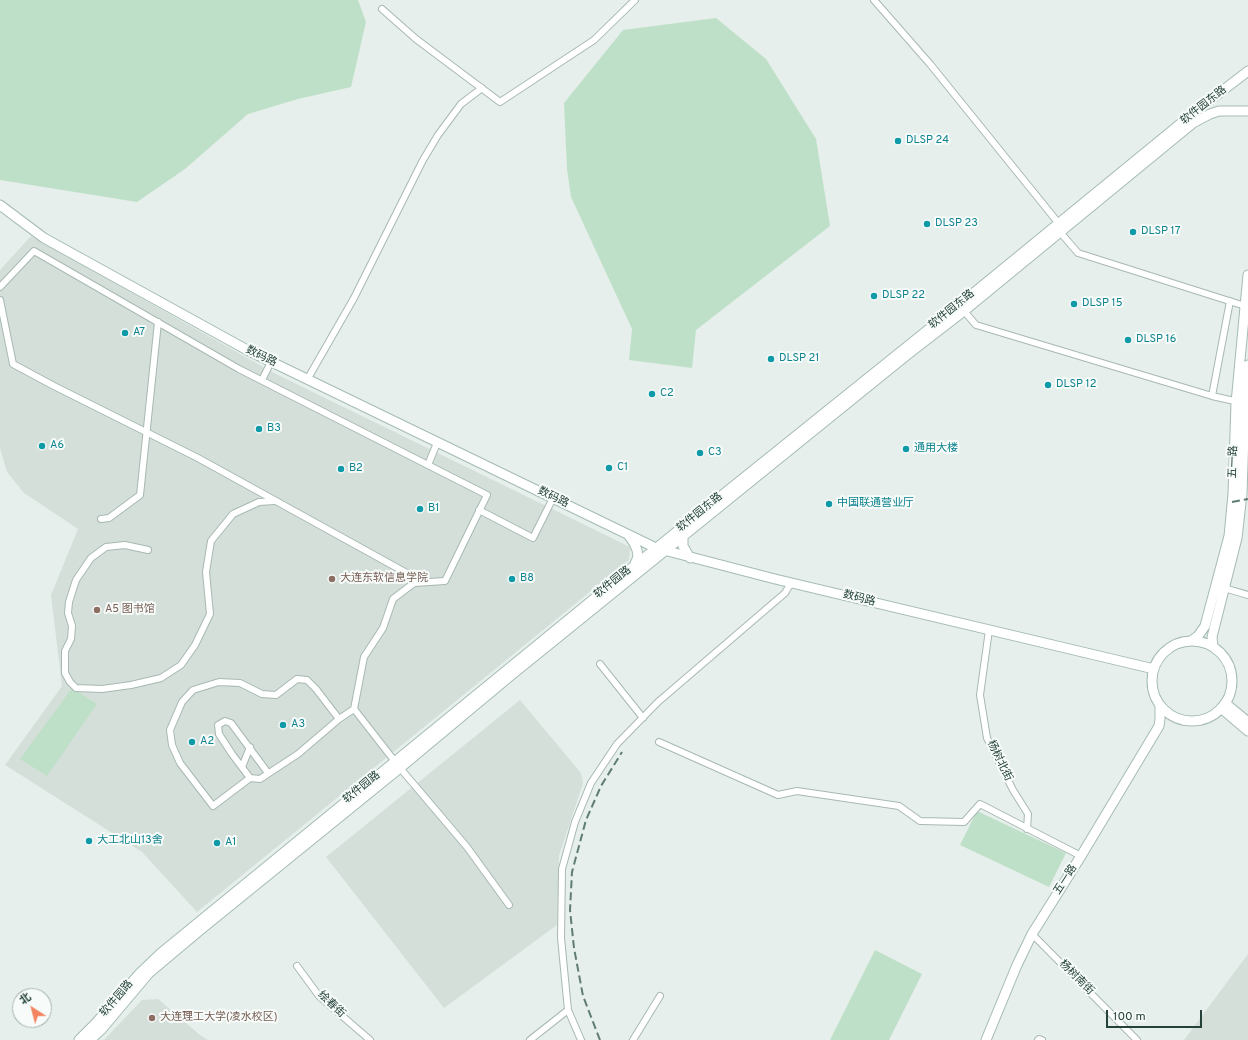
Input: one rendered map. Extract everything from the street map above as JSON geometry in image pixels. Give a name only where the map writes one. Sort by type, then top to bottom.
[{"type":"main road","name":"软件园东路","points":[[666,551],[907,355],[964,311],[1196,110],[1248,71]]},
{"type":"main road","name":"软件园东路","points":[[656,548],[959,305],[1061,228],[1193,123],[1219,111],[1248,111]]},
{"type":"main road","name":"数码路","points":[[0,205],[44,238],[249,351],[656,548],[791,583],[1154,669]]},
{"type":"main road","name":"五一路","points":[[1192,641],[1198,636],[1205,626],[1229,536],[1240,403],[1248,274]]},
{"type":"main road","name":"五一路","points":[[1212,647],[1212,637],[1237,538],[1245,492],[1240,403],[1248,365]]},
{"type":"main road","points":[[628,535],[637,550],[638,557],[634,566]]},
{"type":"main road","points":[[683,538],[683,546],[690,558]]},
{"type":"main road","name":"软件园路","points":[[90,1040],[101,1030],[149,973],[656,548]]},
{"type":"main road","name":"软件园路","points":[[79,1040],[140,973],[161,953],[666,551]]},
{"type":"main road","points":[[1192,641],[1212,647],[1223,656],[1230,668],[1232,682],[1230,695],[1223,706],[1214,715],[1203,720],[1191,721],[1169,714],[1156,699],[1153,689],[1152,679],[1154,669],[1159,658],[1168,649],[1179,643],[1192,641]]},
{"type":"main road","points":[[1159,726],[1160,705]]},
{"type":"main road","points":[[1223,706],[1248,722]]},
{"type":"main road","points":[[1223,706],[1248,731]]},
{"type":"main road","points":[[1159,726],[1171,718],[1178,718]]},
{"type":"main road","name":"五一路","points":[[986,1040],[1017,965],[1032,934],[1159,726]]},
{"type":"street","points":[[382,9],[416,40],[500,102],[594,40],[635,0]]},
{"type":"street","points":[[874,0],[930,64],[1061,228],[1078,253],[1246,307]]},
{"type":"street","points":[[307,380],[354,298],[427,154],[443,127],[461,104],[482,88]]},
{"type":"street","points":[[0,287],[34,250],[239,369],[487,495],[445,581],[414,583],[393,599],[383,628],[364,657],[354,709],[339,719],[298,754],[260,779],[250,778],[213,806],[180,763],[172,745],[170,730],[182,702],[194,690],[219,682],[240,683],[262,694],[276,696],[297,679],[307,680],[316,689],[339,719]]},
{"type":"street","points":[[0,300],[13,364],[198,458],[412,576],[414,583]]},
{"type":"street","points":[[1212,396],[1230,301]]},
{"type":"street","points":[[964,311],[976,325],[1212,396],[1240,403]]},
{"type":"street","points":[[101,519],[109,518],[140,495],[158,322]]},
{"type":"street","points":[[262,380],[271,362]]},
{"type":"street","points":[[428,465],[437,442]]},
{"type":"street","points":[[479,510],[533,538],[553,498]]},
{"type":"street","points":[[148,550],[125,545],[106,547],[91,558],[76,580],[69,602],[68,613],[72,626],[71,639],[65,651],[65,673],[70,682],[76,688],[102,689],[131,685],[161,678],[181,665],[195,645],[210,614],[206,572],[211,541],[233,514],[259,502],[276,501]]},
{"type":"street","points":[[581,1040],[568,1010],[561,938],[562,869],[575,822],[591,783],[617,744],[664,697],[785,593],[791,583]]},
{"type":"street","points":[[1224,588],[1248,595]]},
{"type":"street","name":"杨树北街","points":[[989,630],[980,695],[987,738],[1013,790],[1028,814],[1027,829]]},
{"type":"street","points":[[600,664],[643,718]]},
{"type":"street","points":[[354,709],[397,765],[467,847],[509,905]]},
{"type":"street","points":[[250,778],[218,734],[218,725],[224,722],[231,723],[268,773]]},
{"type":"street","points":[[659,742],[778,795],[797,791],[899,806],[920,821],[964,822],[980,804],[1081,856]]},
{"type":"street","points":[[242,767],[250,747]]},
{"type":"street","name":"杨树南街","points":[[1032,934],[1137,1040]]},
{"type":"street","name":"绘春街","points":[[297,966],[319,996],[370,1040]]},
{"type":"street","points":[[633,1040],[660,996]]},
{"type":"street","points":[[530,1040],[568,1010]]},
{"type":"street","points":[[1038,1040],[1039,1038],[1042,1040]]},
{"type":"shaded area","name":"大连东软信息学院","points":[[31,236],[274,373],[630,547],[629,560],[197,912],[142,852],[5,765],[62,686],[51,595],[78,529],[24,493],[7,472],[0,448],[0,270]]},
{"type":"shaded area","points":[[520,700],[581,773],[583,783],[559,856],[557,925],[444,1008],[326,857]]},
{"type":"shaded area","points":[[1248,954],[1248,1040],[1184,1040]]},
{"type":"shaded area","name":"大连理工大学(凌水校区)","points":[[158,999],[200,1035],[208,1040],[104,1040],[142,1000]]},
{"type":"green space","points":[[0,0],[358,0],[366,22],[351,87],[298,99],[248,114],[185,169],[137,202],[0,180]]},
{"type":"green space","points":[[716,18],[766,59],[816,139],[830,226],[696,330],[692,368],[629,360],[632,329],[571,197],[567,169],[564,103],[623,30]]},
{"type":"green space","points":[[72,688],[97,704],[47,776],[20,759]]},
{"type":"green space","points":[[977,811],[1066,853],[1049,887],[960,845]]},
{"type":"green space","points":[[875,950],[922,974],[889,1040],[830,1040]]},
{"type":"railway","points":[[1232,502],[1248,499]]},
{"type":"railway","points":[[600,1040],[583,996],[574,948],[570,910],[572,872],[586,820],[601,786],[622,752]]},
{"type":"place","name":"DLSP 24","points":[[898,141]]},
{"type":"place","name":"DLSP 23","points":[[927,224]]},
{"type":"place","name":"DLSP 17","points":[[1133,232]]},
{"type":"place","name":"DLSP 22","points":[[874,296]]},
{"type":"place","name":"DLSP 15","points":[[1074,304]]},
{"type":"place","name":"A7","points":[[125,333]]},
{"type":"place","name":"DLSP 16","points":[[1128,340]]},
{"type":"place","name":"DLSP 21","points":[[771,359]]},
{"type":"place","name":"DLSP 12","points":[[1048,385]]},
{"type":"place","name":"C2","points":[[652,394]]},
{"type":"place","name":"B3","points":[[259,429]]},
{"type":"place","name":"A6","points":[[42,446]]},
{"type":"place","name":"通用大楼","points":[[906,449]]},
{"type":"place","name":"C3","points":[[700,453]]},
{"type":"place","name":"C1","points":[[609,468]]},
{"type":"place","name":"B2","points":[[341,469]]},
{"type":"place","name":"中国联通营业厅","points":[[829,504]]},
{"type":"place","name":"B1","points":[[420,509]]},
{"type":"place","name":"大连东软信息学院","points":[[332,579]]},
{"type":"place","name":"B8","points":[[512,579]]},
{"type":"place","name":"A5 图书馆","points":[[97,610]]},
{"type":"place","name":"A3","points":[[283,725]]},
{"type":"place","name":"A2","points":[[192,742]]},
{"type":"place","name":"大工北山13舍","points":[[89,841]]},
{"type":"place","name":"A1","points":[[217,843]]},
{"type":"place","name":"大连理工大学(凌水校区)","points":[[152,1018]]}]
